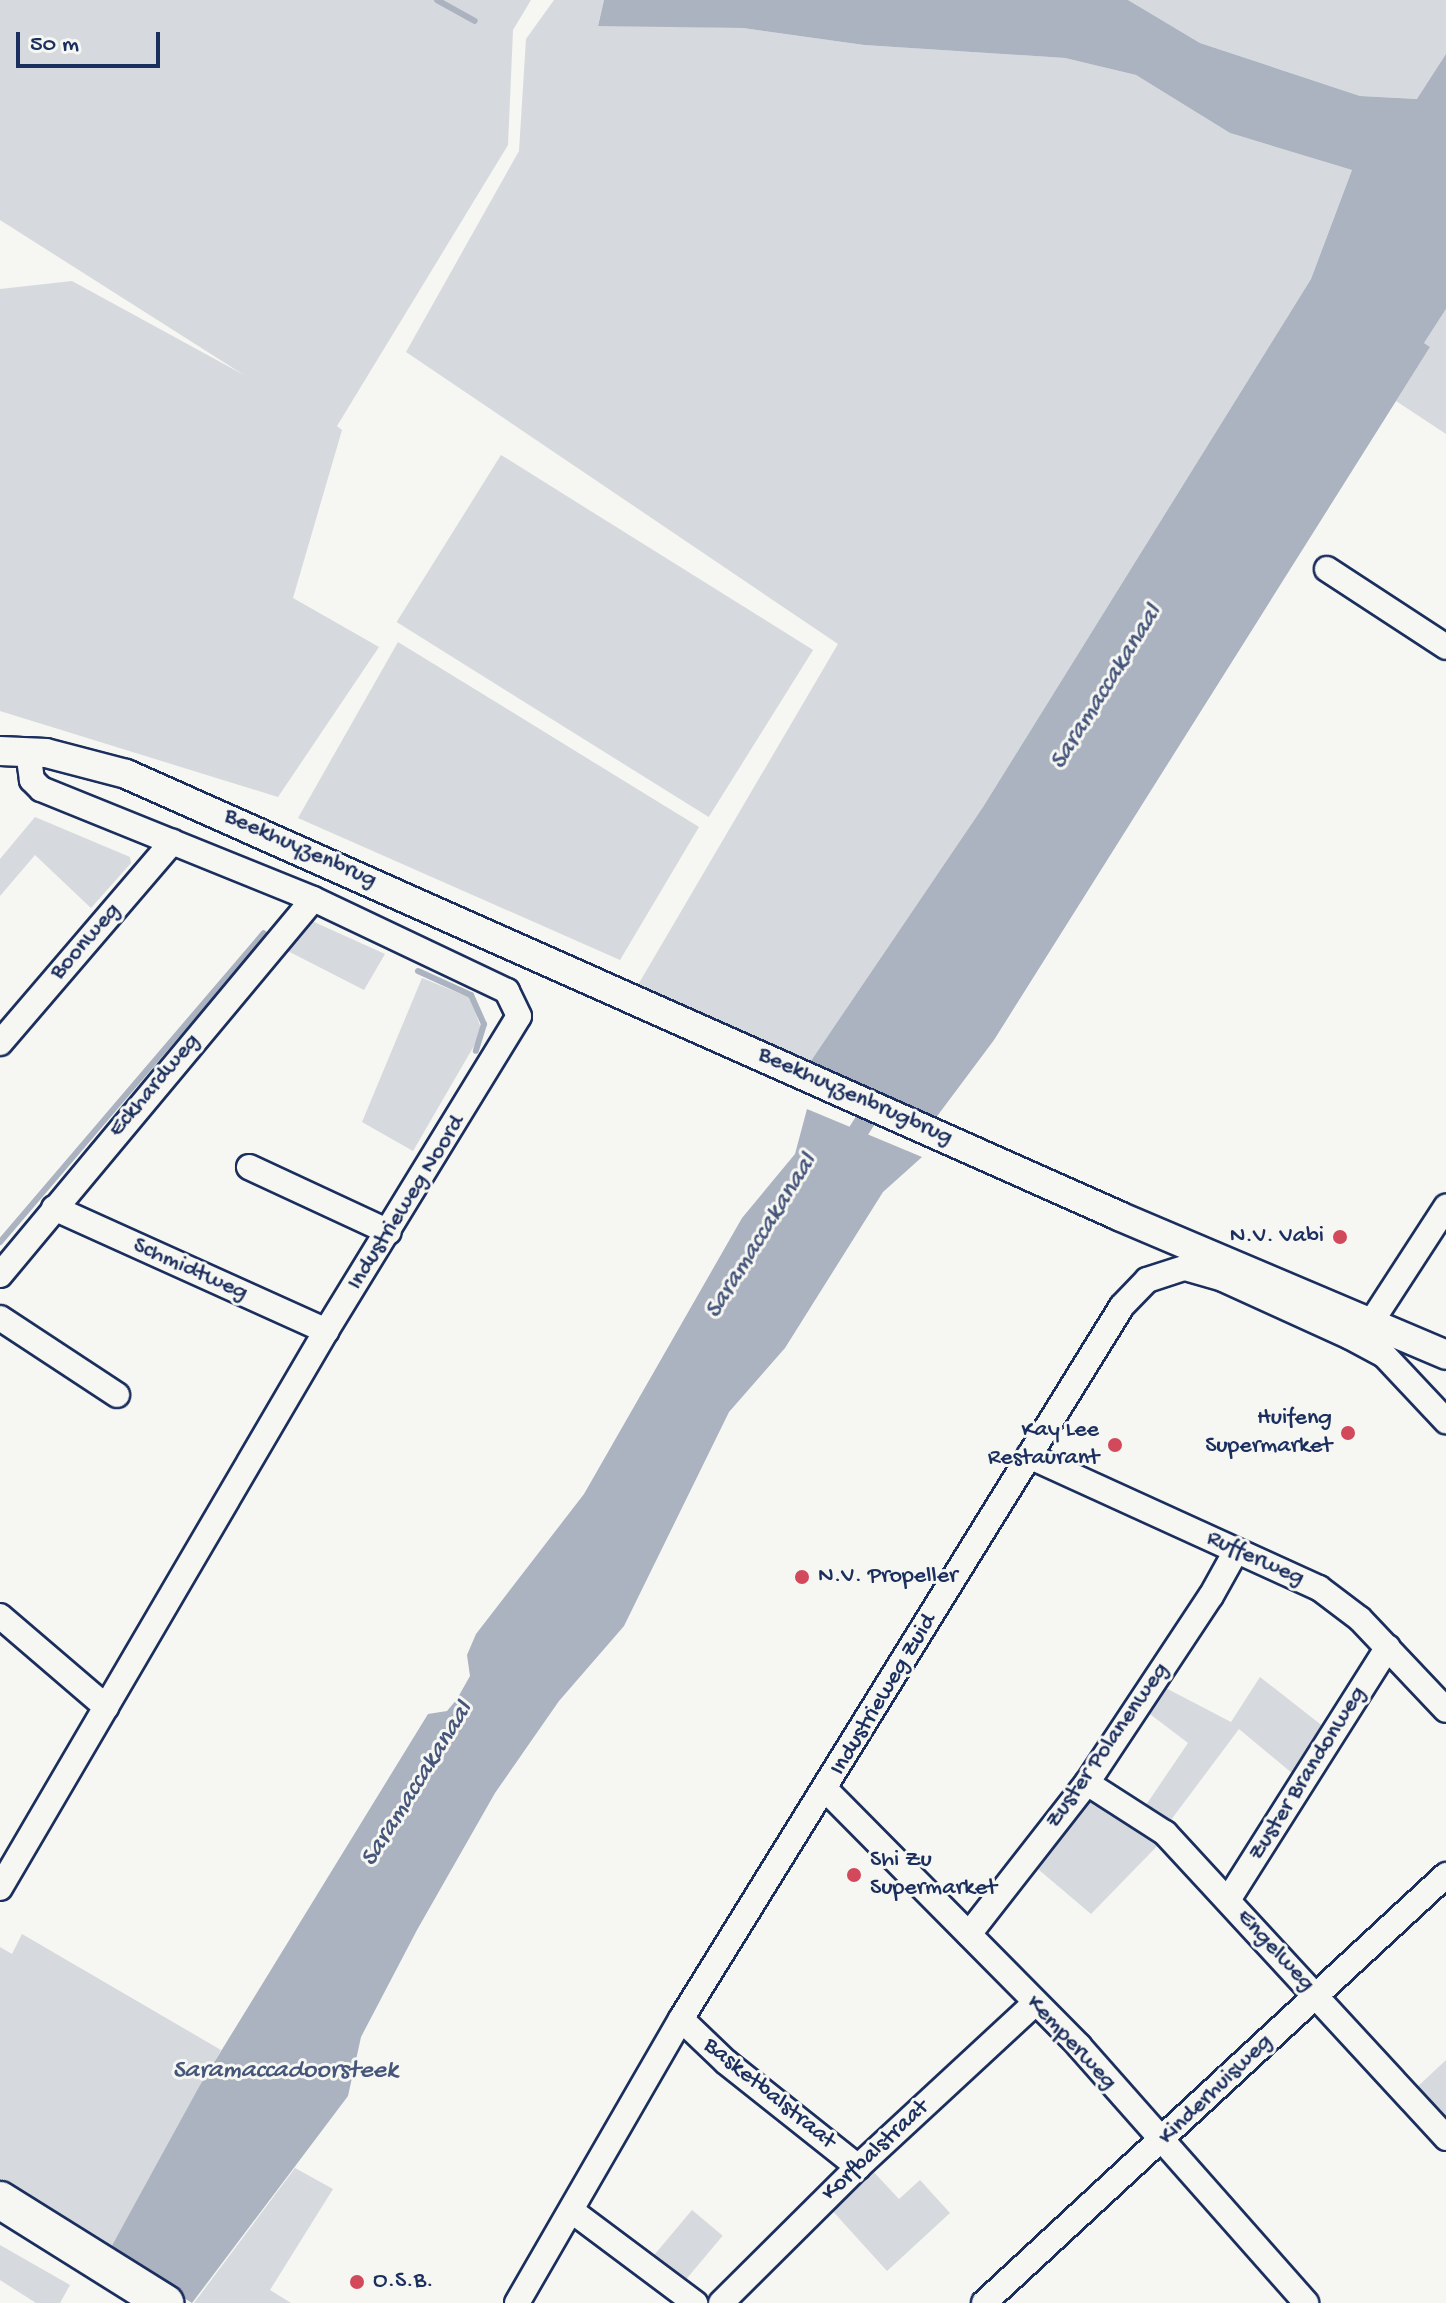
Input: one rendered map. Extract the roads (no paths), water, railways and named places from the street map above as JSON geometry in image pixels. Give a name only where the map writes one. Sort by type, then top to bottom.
[{"type":"main road","points":[[0,2200],[130,2303]]},
{"type":"main road","points":[[0,2222],[53,2245],[165,2303]]},
{"type":"street","points":[[1327,569],[1446,647]]},
{"type":"street","name":"Industrieweg Noord","points":[[3,1875],[106,1707],[326,1331],[517,1023],[518,1009],[507,991],[313,899],[41,789],[14,752]]},
{"type":"street","name":"Beekhuyzenbrug","points":[[14,752],[126,774],[591,978]]},
{"type":"street","name":"Boonweg","points":[[0,1043],[172,842]]},
{"type":"street","name":"Eckhardweg","points":[[0,1275],[313,899]]},
{"type":"street","name":"Beekhuyzenbrugbrug","points":[[591,978],[1357,1326]]},
{"type":"street","points":[[249,1167],[389,1232]]},
{"type":"street","points":[[1446,1207],[1357,1326],[1393,1347],[1446,1355]]},
{"type":"street","name":"Schmidtweg","points":[[54,1208],[326,1331]]},
{"type":"street","name":"Industrieweg Zuid","points":[[517,2303],[681,2019],[827,1791],[1122,1306],[1147,1280],[1185,1268],[1357,1326]]},
{"type":"street","points":[[0,1318],[117,1395]]},
{"type":"street","points":[[1393,1347],[1446,1421]]},
{"type":"street","name":"Rufferweg","points":[[1029,1456],[1342,1602],[1446,1710]]},
{"type":"street","name":"Zuster Polanenweg","points":[[969,1934],[1087,1783],[1211,1596],[1236,1551]]},
{"type":"street","points":[[0,1616],[106,1707]]},
{"type":"street","name":"Zuster Brandonweg","points":[[1228,1900],[1388,1647]]},
{"type":"street","name":"Engelweg","points":[[1087,1783],[1165,1833],[1446,2138]]},
{"type":"street","name":"Kemperweg","points":[[827,1791],[1079,2046],[1298,2300]]},
{"type":"street","name":"Kinderhuisweg","points":[[984,2303],[1446,1875]]},
{"type":"street","name":"Korfbalstraat","points":[[721,2303],[858,2167],[1035,2003]]},
{"type":"street","name":"Basketbalstraat","points":[[681,2019],[726,2062],[858,2167]]},
{"type":"street","points":[[572,2211],[695,2303]]},
{"type":"water","points":[[604,0],[1128,0],[1200,43],[1360,96],[1417,99],[1446,54],[1446,309],[1424,343],[1430,347],[994,1040],[932,1123],[798,1080],[983,807],[1311,279],[1352,170],[1230,133],[1136,75],[1065,58],[864,45],[743,28],[598,26]]},
{"type":"water","name":"Saramaccadoorsteek","points":[[807,1109],[922,1157],[883,1192],[785,1348],[729,1412],[624,1626],[559,1701],[495,1793],[417,1930],[361,2037],[348,2096],[192,2303],[109,2251],[199,2087],[428,1714],[447,1711],[457,1699],[470,1676],[467,1655],[476,1634],[584,1494],[742,1218],[795,1154]]},
{"type":"waterway","points":[[437,0],[475,21]]},
{"type":"waterway","points":[[0,1242],[264,933]]},
{"type":"waterway","points":[[418,971],[471,995],[484,1024],[476,1051]]},
{"type":"waterway","name":"Saramaccakanaal","points":[[846,1151],[880,1097]]},
{"type":"place","name":"N.V. Vabi","points":[[1340,1237]]},
{"type":"place","name":"Huifeng Supermarket","points":[[1348,1433]]},
{"type":"place","name":"Kay Lee Restaurant","points":[[1115,1445]]},
{"type":"place","name":"N.V. Propeller","points":[[802,1577]]},
{"type":"place","name":"Shi Zu Supermarket","points":[[854,1875]]},
{"type":"place","name":"O.S.B.","points":[[357,2282]]}]
